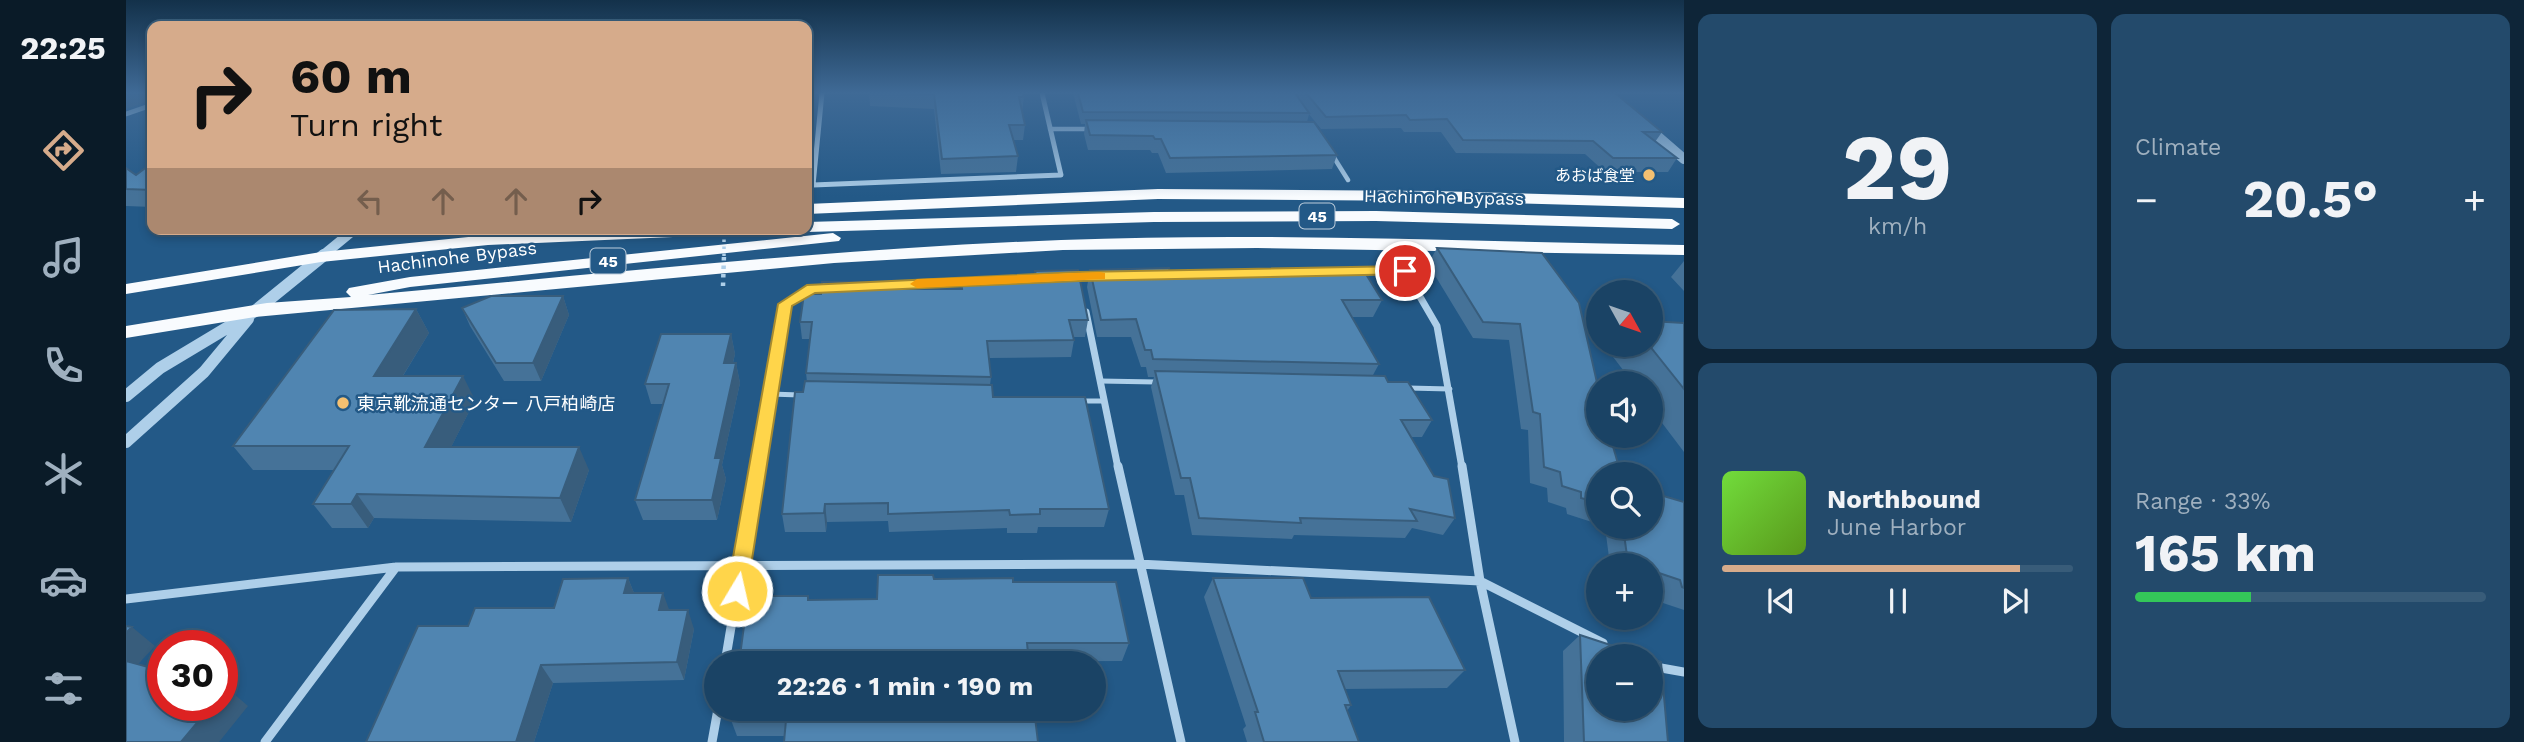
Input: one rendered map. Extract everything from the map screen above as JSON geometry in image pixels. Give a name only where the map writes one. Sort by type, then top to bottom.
[{"type":"highway","points":[[812,209],[1158,194],[1432,196],[1684,203]]},
{"type":"highway","name":"Hachinohe Bypass","points":[[812,227],[1154,217],[1376,216],[1672,224]]},
{"type":"highway","name":"Hachinohe Bypass","points":[[126,332],[410,282],[962,223]]},
{"type":"highway","points":[[488,240],[537,235]]},
{"type":"highway","name":"Hachinohe Bypass","points":[[126,289],[321,257],[488,240],[603,235]]},
{"type":"highway","points":[[255,311],[834,257],[1063,245],[1257,243],[1684,250]]},
{"type":"street","points":[[819,128],[813,185],[1061,175],[1050,129]]},
{"type":"street","points":[[1648,128],[1684,159]]},
{"type":"street","points":[[126,396],[160,368],[255,311],[348,235]]},
{"type":"street","points":[[1351,272],[1405,271],[1437,326],[1450,389],[1480,581],[1515,742]]},
{"type":"street","points":[[1161,275],[1310,272]]},
{"type":"street","points":[[1079,276],[1082,290]]},
{"type":"street","points":[[1066,277],[1106,276]]},
{"type":"street","points":[[866,286],[1052,278]]},
{"type":"street","points":[[727,651],[785,304],[812,288],[839,287]]},
{"type":"street","points":[[1084,303],[1138,564],[1181,742]]},
{"type":"street","points":[[126,442],[204,372],[255,311]]},
{"type":"street","points":[[126,599],[396,567],[1138,564],[1480,581],[1605,644]]},
{"type":"street","points":[[265,742],[396,567]]},
{"type":"street","points":[[1663,668],[1684,672]]},
{"type":"street","points":[[712,742],[716,721]]},
{"type":"lane","points":[[1050,129],[1090,130]]},
{"type":"lane","points":[[1330,150],[1348,180]]},
{"type":"lane","points":[[1100,381],[1170,383]]},
{"type":"lane","points":[[1394,388],[1450,389]]},
{"type":"lane","points":[[770,394],[812,395]]},
{"type":"lane","points":[[1076,401],[1104,401]]},
{"type":"path","points":[[723,235],[723,286]]},
{"type":"building","points":[[938,128],[1010,128],[1018,156],[942,159]]},
{"type":"building","points":[[1088,128],[1318,128],[1337,155],[1170,158],[1161,139],[1155,139],[1153,136],[1090,135]]},
{"type":"building","points":[[1454,128],[1657,128],[1662,132],[1643,132],[1677,158],[1613,158],[1593,141],[1463,140]]},
{"type":"building","points":[[147,167],[147,190],[126,189],[126,168],[136,175]]},
{"type":"building","points":[[1437,248],[1542,253],[1579,303],[1586,334],[1586,357],[1591,357],[1594,371],[1586,371],[1586,448],[1613,448],[1618,462],[1586,462],[1586,499],[1581,498],[1581,492],[1562,486],[1560,472],[1544,467],[1540,414],[1533,412],[1520,324],[1483,322]]},
{"type":"building","points":[[1169,268],[1171,275],[1225,276],[1297,276],[1294,270],[1364,271],[1382,300],[1342,300],[1379,364],[1153,359],[1151,350],[1145,350],[1136,319],[1101,320],[1090,270]]},
{"type":"building","points":[[1078,270],[1088,320],[1069,320],[1074,340],[987,341],[991,377],[806,373],[812,322],[800,322],[804,294],[821,294],[822,282],[886,282],[886,289],[962,289],[961,282],[1037,279],[1035,271]]},
{"type":"building","points":[[491,296],[563,296],[533,363],[496,363],[462,308]]},
{"type":"building","points":[[416,309],[374,376],[463,376],[425,447],[579,447],[560,498],[357,494],[351,504],[313,504],[349,446],[233,446],[334,310]]},
{"type":"building","points":[[1663,322],[1684,323],[1684,389],[1659,357],[1663,357]]},
{"type":"building","points":[[661,334],[731,334],[724,363],[736,363],[715,458],[721,458],[712,500],[635,500],[669,384],[645,384]]},
{"type":"building","points":[[1155,371],[1385,376],[1388,382],[1408,382],[1432,420],[1401,420],[1434,476],[1448,479],[1455,518],[1410,509],[1417,521],[1300,518],[1301,523],[1199,518],[1190,478],[1181,478]]},
{"type":"building","points":[[805,381],[992,385],[993,397],[1085,397],[1109,509],[1040,509],[1040,514],[1010,515],[1009,510],[888,514],[888,503],[825,504],[824,513],[782,514],[795,392],[803,392]]},
{"type":"building","points":[[1663,496],[1684,502],[1684,588],[1680,580],[1663,574],[1663,553],[1627,553],[1625,539],[1663,539]]},
{"type":"building","points":[[878,575],[933,575],[934,579],[1013,578],[1013,582],[1116,582],[1129,643],[1027,643],[1028,651],[741,651],[748,596],[808,596],[808,600],[877,599]]},
{"type":"building","points":[[628,578],[624,593],[663,593],[659,610],[688,610],[677,662],[541,665],[516,742],[366,742],[418,626],[468,626],[475,608],[554,608],[563,579]]},
{"type":"building","points":[[1213,578],[1303,578],[1311,598],[1429,597],[1465,670],[1338,671],[1351,705],[1345,705],[1359,742],[1264,742],[1255,712],[1258,712]]},
{"type":"building","points":[[1580,635],[1607,644],[1586,644],[1586,721],[1663,721],[1663,685],[1668,742],[1584,742]]},
{"type":"building","points":[[126,661],[147,667],[147,721],[199,721],[181,742],[126,742]]},
{"type":"building","points":[[786,721],[1035,721],[1038,742],[784,742]]},
{"type":"slow traffic","points":[[917,284],[1100,276]]},
{"type":"place","name":"あおば食堂","points":[[1649,175]]},
{"type":"place","name":"東京靴流通センター 八戸柏崎店","points":[[343,403]]},
{"type":"route","points":[[737,591],[785,304],[812,288],[1079,276],[1405,271]]}]
